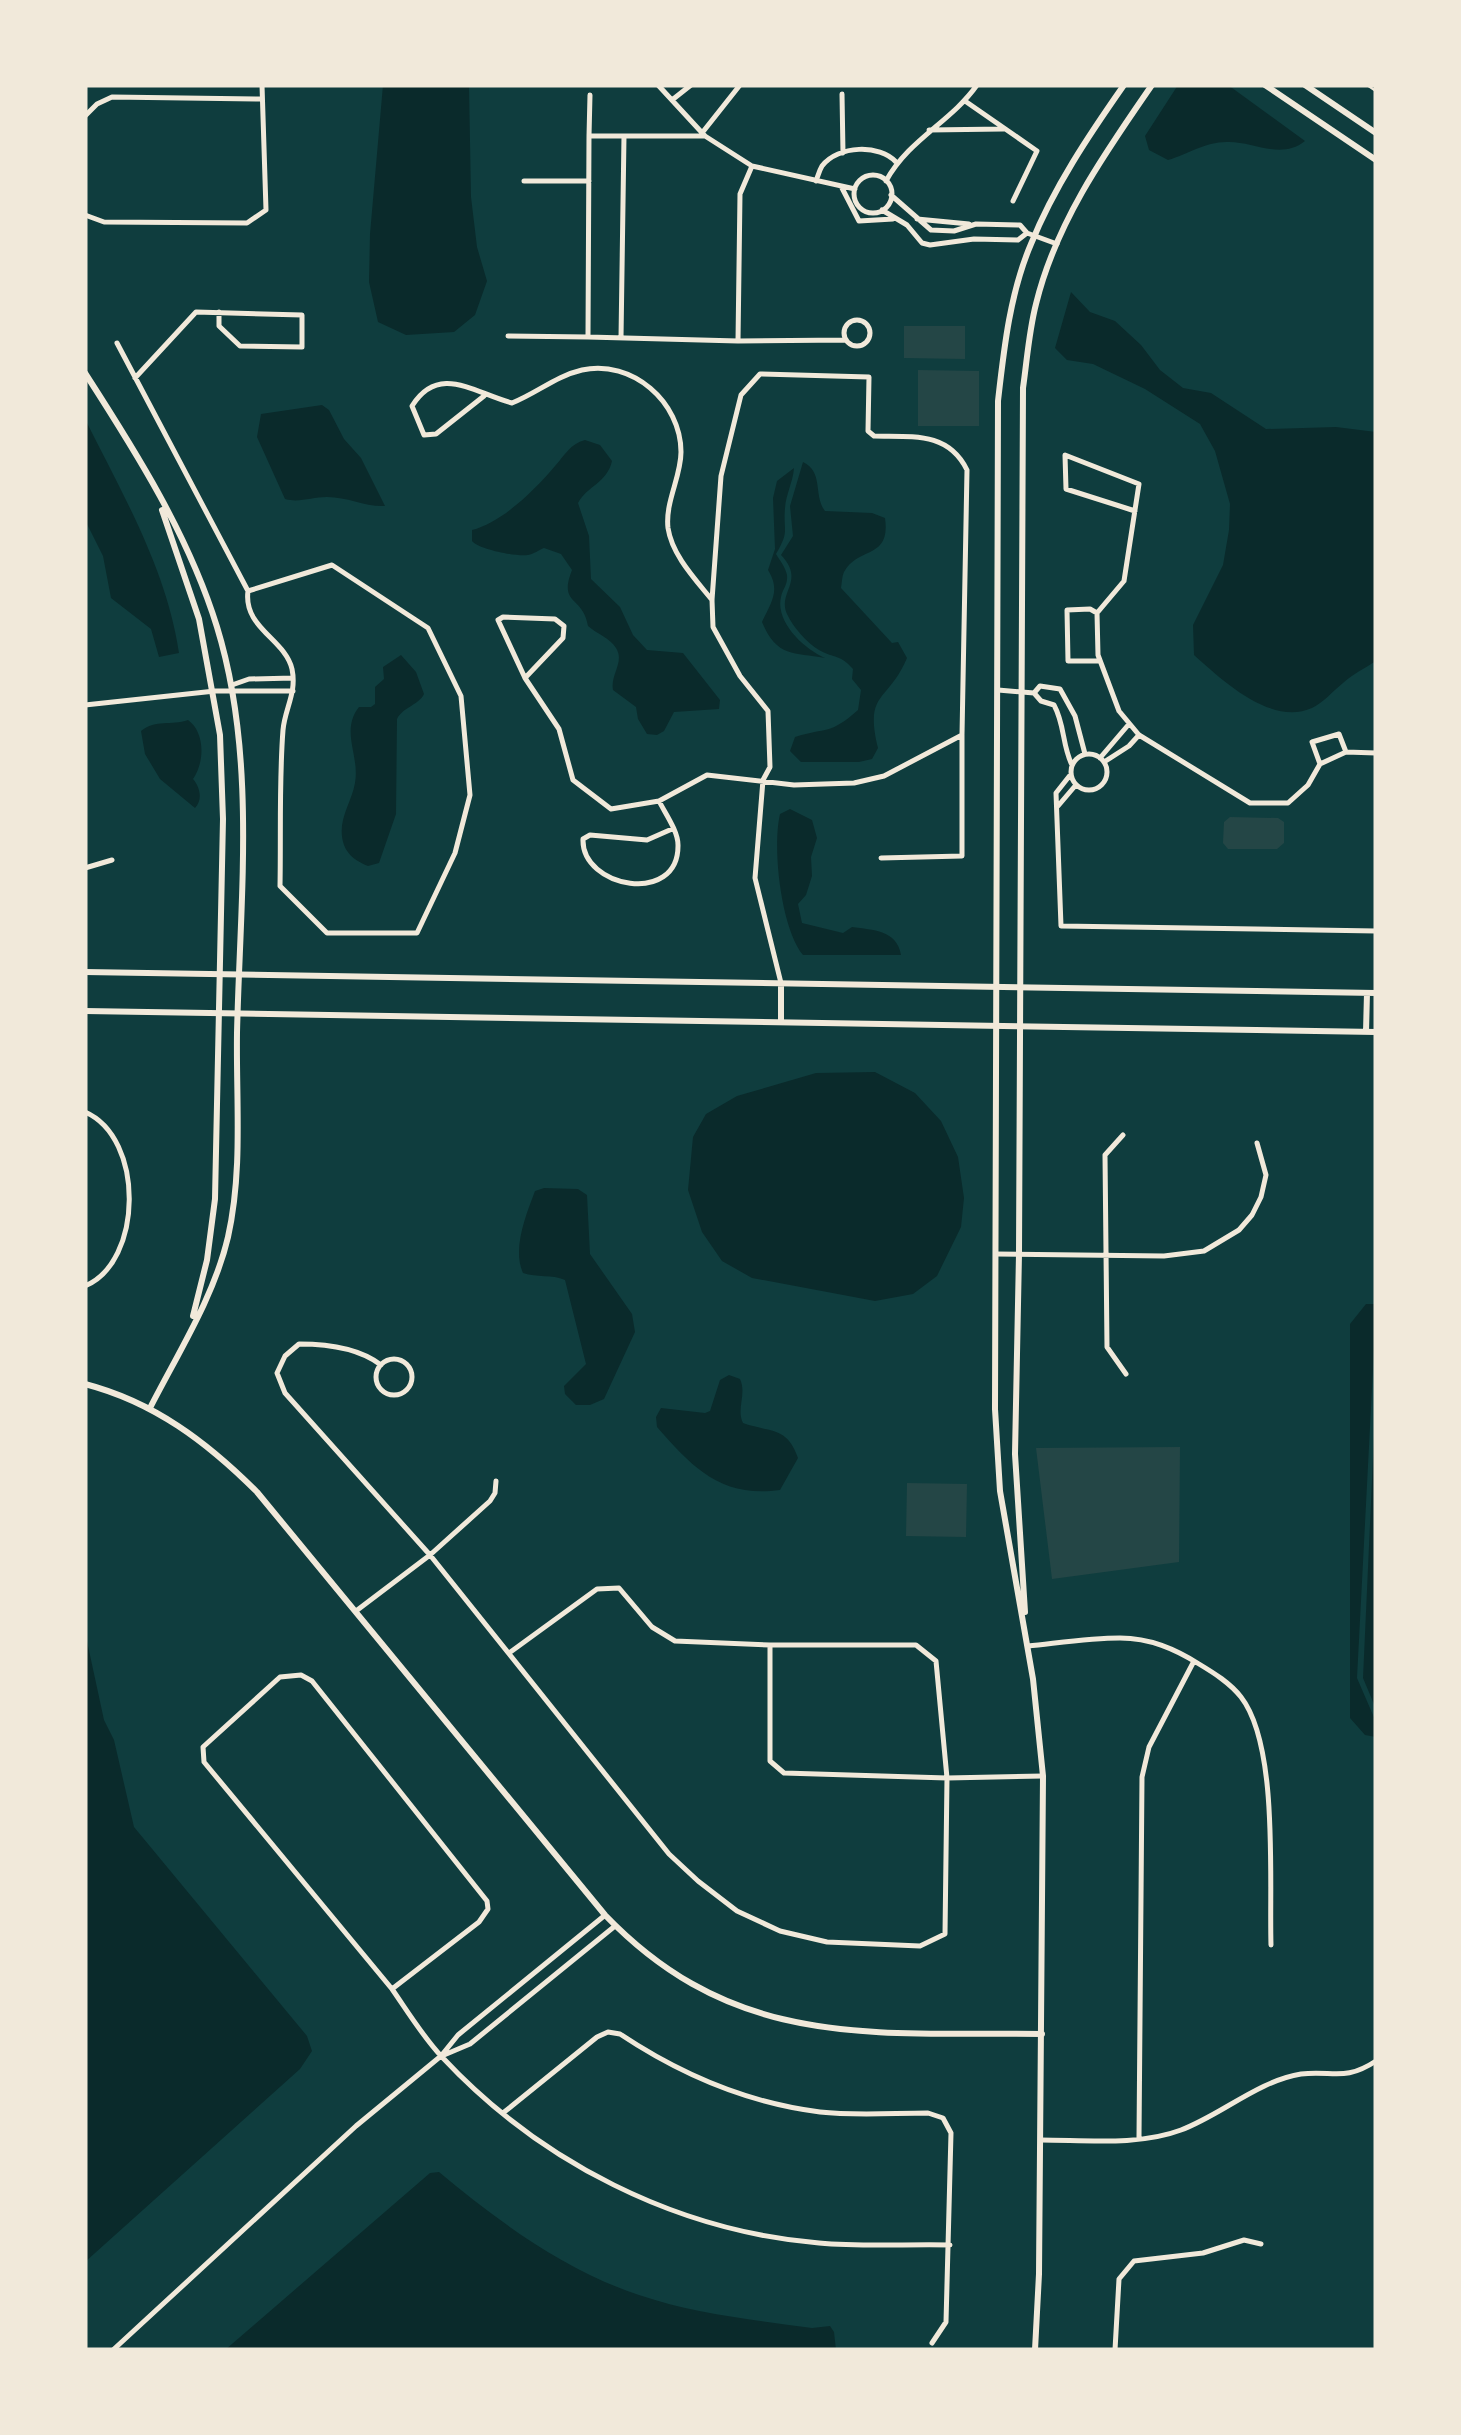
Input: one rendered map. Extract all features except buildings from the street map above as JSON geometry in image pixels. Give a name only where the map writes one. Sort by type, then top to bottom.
[{"type":"street","points":[[85,215],[104,222],[248,223],[266,210],[262,85]]},
{"type":"street","points":[[658,85],[704,134],[752,166],[855,188]]},
{"type":"street","points":[[672,100],[691,85]]},
{"type":"street","points":[[704,134],[740,85]]},
{"type":"street","points":[[977,85],[965,101],[896,162],[886,181],[891,195],[931,230],[954,231],[972,224],[1020,225],[1057,244]]},
{"type":"street","points":[[1026,1628],[1012,1570],[996,1456],[998,401],[1016,289],[1031,234],[1072,161],[1124,85]]},
{"type":"street","points":[[1036,2350],[1043,1776],[1026,1628],[1015,1454],[1024,388],[1036,303],[1057,244],[1101,159],[1152,85]]},
{"type":"street","points":[[1264,85],[1376,160]]},
{"type":"street","points":[[1305,85],[1376,133]]},
{"type":"street","points":[[842,94],[843,153]]},
{"type":"street","points":[[588,337],[590,95]]},
{"type":"street","points":[[85,116],[112,97],[262,99]]},
{"type":"street","points":[[965,101],[1037,151],[1014,200]]},
{"type":"street","points":[[928,130],[1006,129]]},
{"type":"street","points":[[589,136],[704,134]]},
{"type":"street","points":[[621,338],[624,136]]},
{"type":"street","points":[[816,182],[824,164],[843,153],[867,149],[888,154],[896,162]]},
{"type":"street","points":[[738,340],[740,194],[752,166]]},
{"type":"street","points":[[886,181],[871,175],[861,179],[855,188],[855,200],[861,208],[872,212],[882,210],[891,195]]},
{"type":"street","points":[[524,181],[589,181]]},
{"type":"street","points":[[840,186],[859,222],[893,219]]},
{"type":"street","points":[[882,210],[907,225],[922,243],[930,245],[974,239],[1018,240],[1031,234]]},
{"type":"street","points":[[135,378],[196,312],[219,312],[302,315],[302,347],[240,346],[219,326],[219,312]]},
{"type":"street","points":[[508,336],[846,340],[856,346],[869,338],[868,326],[852,321],[844,331],[846,340]]},
{"type":"street","points":[[117,343],[248,591],[246,602],[258,626],[288,657],[294,692],[283,727],[280,886],[327,933],[417,933],[455,852],[470,795],[461,696],[428,628],[332,565],[248,591]]},
{"type":"street","points":[[484,396],[436,434],[424,435],[412,406],[422,390],[455,382],[484,396],[512,403],[548,382],[580,370],[601,368],[626,374],[652,388],[680,426],[682,454],[668,512],[669,534],[688,572],[712,600]]},
{"type":"street","points":[[85,373],[178,532],[200,580],[221,640],[232,688],[242,790],[233,1206],[223,1255],[150,1408]]},
{"type":"street","points":[[781,1022],[781,983],[754,878],[763,780],[770,767],[768,711],[740,676],[712,627],[722,476],[741,395],[760,374],[868,377],[868,431],[874,436],[936,438],[960,456],[967,470],[962,856],[881,858]]},
{"type":"street","points":[[1135,511],[1066,489],[1065,455],[1139,484],[1135,511],[1124,580],[1098,613],[1100,661],[1119,712],[1139,736],[1250,803],[1288,804],[1308,785],[1320,764],[1346,752],[1376,753]]},
{"type":"street","points":[[153,488],[193,596],[214,691],[224,790],[214,1215],[189,1332]]},
{"type":"street","points":[[1098,613],[1067,610],[1068,661],[1100,661]]},
{"type":"street","points":[[526,678],[563,638],[564,626],[555,618],[498,620],[526,678],[559,729],[572,780],[611,809],[660,801],[707,775],[827,786],[854,783],[884,776],[962,735]]},
{"type":"street","points":[[232,688],[248,679],[293,678]]},
{"type":"street","points":[[1034,694],[1040,686],[1060,688],[1075,716],[1085,754]]},
{"type":"street","points":[[85,705],[232,688],[294,692]]},
{"type":"street","points":[[998,690],[1034,694],[1054,705],[1063,722],[1071,774],[1076,785],[1086,790],[1098,788],[1106,780],[1102,760],[1129,724]]},
{"type":"street","points":[[1320,764],[1312,742],[1339,734],[1346,752]]},
{"type":"street","points":[[1085,754],[1102,760],[1139,736]]},
{"type":"street","points":[[1072,764],[1085,754]]},
{"type":"street","points":[[1071,774],[1056,794],[1062,926],[1376,931]]},
{"type":"street","points":[[1058,806],[1076,785]]},
{"type":"street","points":[[660,801],[678,842],[673,866],[658,882],[638,885],[603,873],[592,866],[582,844],[590,836],[647,840],[672,829]]},
{"type":"street","points":[[85,868],[112,860]]},
{"type":"street","points":[[85,972],[1371,993],[1366,1032]]},
{"type":"street","points":[[85,1010],[1376,1032]]},
{"type":"street","points":[[85,1112],[97,1118],[118,1143],[125,1159],[129,1195],[118,1255],[108,1272],[85,1286]]},
{"type":"street","points":[[1123,1135],[1105,1155],[1104,1256],[1107,1347],[1126,1374]]},
{"type":"street","points":[[996,1254],[1185,1256],[1204,1251],[1239,1230],[1252,1215],[1266,1175],[1257,1142]]},
{"type":"street","points":[[381,1365],[369,1356],[318,1344],[299,1344],[285,1356],[277,1372],[285,1393],[430,1555],[669,1854],[737,1911],[780,1930],[826,1942],[920,1946],[945,1934],[947,1778],[936,1661],[916,1645],[675,1641],[652,1627],[619,1588],[598,1588],[509,1653]]},
{"type":"street","points":[[390,1360],[406,1364],[412,1373],[407,1389],[396,1394],[380,1388],[376,1376],[381,1365],[390,1360]]},
{"type":"street","points":[[85,1384],[150,1408],[212,1449],[246,1481],[283,1520],[604,1916],[663,1966],[723,2001],[779,2021],[857,2032],[1042,2034]]},
{"type":"street","points":[[356,1611],[430,1555],[490,1501],[496,1481]]},
{"type":"street","points":[[1028,1646],[1121,1638],[1171,1648],[1219,1676],[1242,1698],[1263,1740],[1270,1945]]},
{"type":"street","points":[[770,1645],[770,1761],[784,1773],[947,1778],[1043,1776]]},
{"type":"street","points":[[1139,2138],[1142,1777],[1148,1747],[1194,1661]]},
{"type":"street","points":[[392,1990],[480,1922],[488,1909],[487,1902],[312,1681],[301,1675],[280,1677],[208,1740],[202,1747],[204,1762],[392,1990],[441,2056],[502,2113],[599,2178],[713,2224],[820,2243],[950,2244]]},
{"type":"street","points":[[112,2350],[356,2126],[441,2056],[458,2035],[604,1916]]},
{"type":"street","points":[[441,2056],[470,2044],[615,1926]]},
{"type":"street","points":[[502,2113],[608,2032],[620,2034],[705,2082],[750,2096],[820,2112],[928,2113],[942,2118],[951,2133],[950,2244],[946,2322],[932,2343]]},
{"type":"street","points":[[1040,2140],[1139,2138],[1179,2132],[1300,2074],[1342,2076],[1376,2061]]},
{"type":"street","points":[[1115,2350],[1120,2279],[1134,2261],[1203,2253],[1244,2240],[1262,2244]]},
{"type":"lane","points":[[1367,85],[1376,92]]},
{"type":"shaded area","points":[[383,85],[469,85],[471,197],[477,247],[487,281],[475,315],[454,332],[406,335],[378,322],[369,282],[370,234]]},
{"type":"shaded area","points":[[1178,85],[1228,85],[1305,141],[1277,150],[1221,142],[1168,160],[1149,150],[1145,136]]},
{"type":"shaded area","points":[[1071,292],[1090,312],[1115,321],[1160,370],[1183,388],[1211,393],[1266,429],[1336,427],[1376,432],[1376,661],[1316,706],[1296,712],[1264,706],[1233,688],[1194,655],[1193,625],[1223,565],[1229,530],[1230,504],[1215,451],[1200,424],[1145,389],[1093,364],[1067,360],[1055,348]]},
{"type":"shaded area","points":[[904,326],[965,326],[965,359],[904,358]]},
{"type":"shaded area","points":[[918,370],[979,371],[979,426],[918,426]]},
{"type":"shaded area","points":[[322,405],[361,458],[385,506],[335,497],[285,499],[257,437],[261,414]]},
{"type":"shaded area","points":[[85,419],[154,562],[179,653],[159,657],[151,629],[111,598],[103,556],[85,520]]},
{"type":"shaded area","points":[[585,440],[600,445],[612,461],[606,474],[578,503],[589,536],[591,579],[620,607],[633,635],[647,650],[683,653],[720,700],[719,709],[674,712],[664,731],[657,735],[647,734],[636,707],[613,690],[618,653],[610,641],[588,626],[570,595],[568,581],[572,570],[561,554],[544,548],[528,555],[507,554],[472,541],[472,530],[516,505],[572,447]]},
{"type":"shaded area","points":[[803,462],[814,472],[825,511],[872,513],[885,518],[883,540],[850,564],[843,574],[841,588],[892,643],[898,642],[907,658],[876,706],[874,730],[878,748],[872,759],[859,762],[801,762],[790,751],[795,737],[834,727],[849,718],[858,710],[861,690],[852,679],[853,669],[810,643],[787,614],[785,599],[791,572],[781,555],[793,536],[790,506]]},
{"type":"shaded area","points":[[794,468],[784,535],[776,554],[787,575],[780,606],[793,634],[825,658],[780,648],[762,622],[774,590],[768,570],[775,549],[773,498],[777,481]]},
{"type":"shaded area","points":[[401,655],[416,672],[424,694],[397,719],[396,814],[379,863],[368,866],[351,855],[342,836],[356,773],[351,725],[359,707],[375,704],[375,687],[384,679],[383,667]]},
{"type":"shaded area","points":[[188,720],[198,732],[201,748],[200,764],[193,779],[200,794],[195,808],[160,779],[145,754],[141,731],[152,725]]},
{"type":"shaded area","points":[[790,809],[812,820],[817,838],[811,857],[812,876],[806,895],[798,904],[802,923],[843,933],[852,927],[883,933],[895,940],[901,955],[803,955],[789,926],[778,866],[780,814]]},
{"type":"shaded area","points":[[1230,817],[1278,818],[1284,822],[1284,843],[1277,849],[1228,849],[1223,843],[1224,822]]},
{"type":"shaded area","points":[[875,1072],[915,1093],[941,1121],[958,1157],[964,1198],[961,1227],[937,1276],[913,1294],[875,1301],[752,1278],[722,1261],[702,1232],[688,1190],[693,1137],[706,1114],[737,1096],[816,1073]]},
{"type":"shaded area","points":[[578,1189],[587,1195],[590,1254],[632,1314],[635,1332],[604,1399],[590,1405],[576,1405],[565,1394],[564,1386],[586,1364],[565,1280],[523,1273],[520,1264],[524,1221],[535,1191]]},
{"type":"shaded area","points":[[1366,1304],[1376,1304],[1376,1311],[1357,1678],[1376,1722],[1376,1737],[1365,1735],[1350,1718],[1350,1324]]},
{"type":"shaded area","points":[[729,1375],[740,1379],[742,1385],[743,1423],[777,1432],[794,1448],[798,1458],[780,1490],[741,1489],[710,1477],[657,1427],[656,1417],[661,1408],[710,1411],[720,1380]]},
{"type":"shaded area","points":[[1376,1392],[1376,1709],[1363,1678]]},
{"type":"shaded area","points":[[1180,1447],[1179,1562],[1052,1579],[1036,1448]]},
{"type":"shaded area","points":[[907,1483],[967,1484],[966,1537],[906,1536]]},
{"type":"shaded area","points":[[85,1632],[104,1720],[114,1740],[134,1827],[307,2036],[312,2051],[300,2069],[85,2262]]},
{"type":"shaded area","points":[[439,2172],[533,2243],[611,2285],[703,2312],[812,2328],[830,2326],[836,2350],[225,2350],[430,2173]]}]
